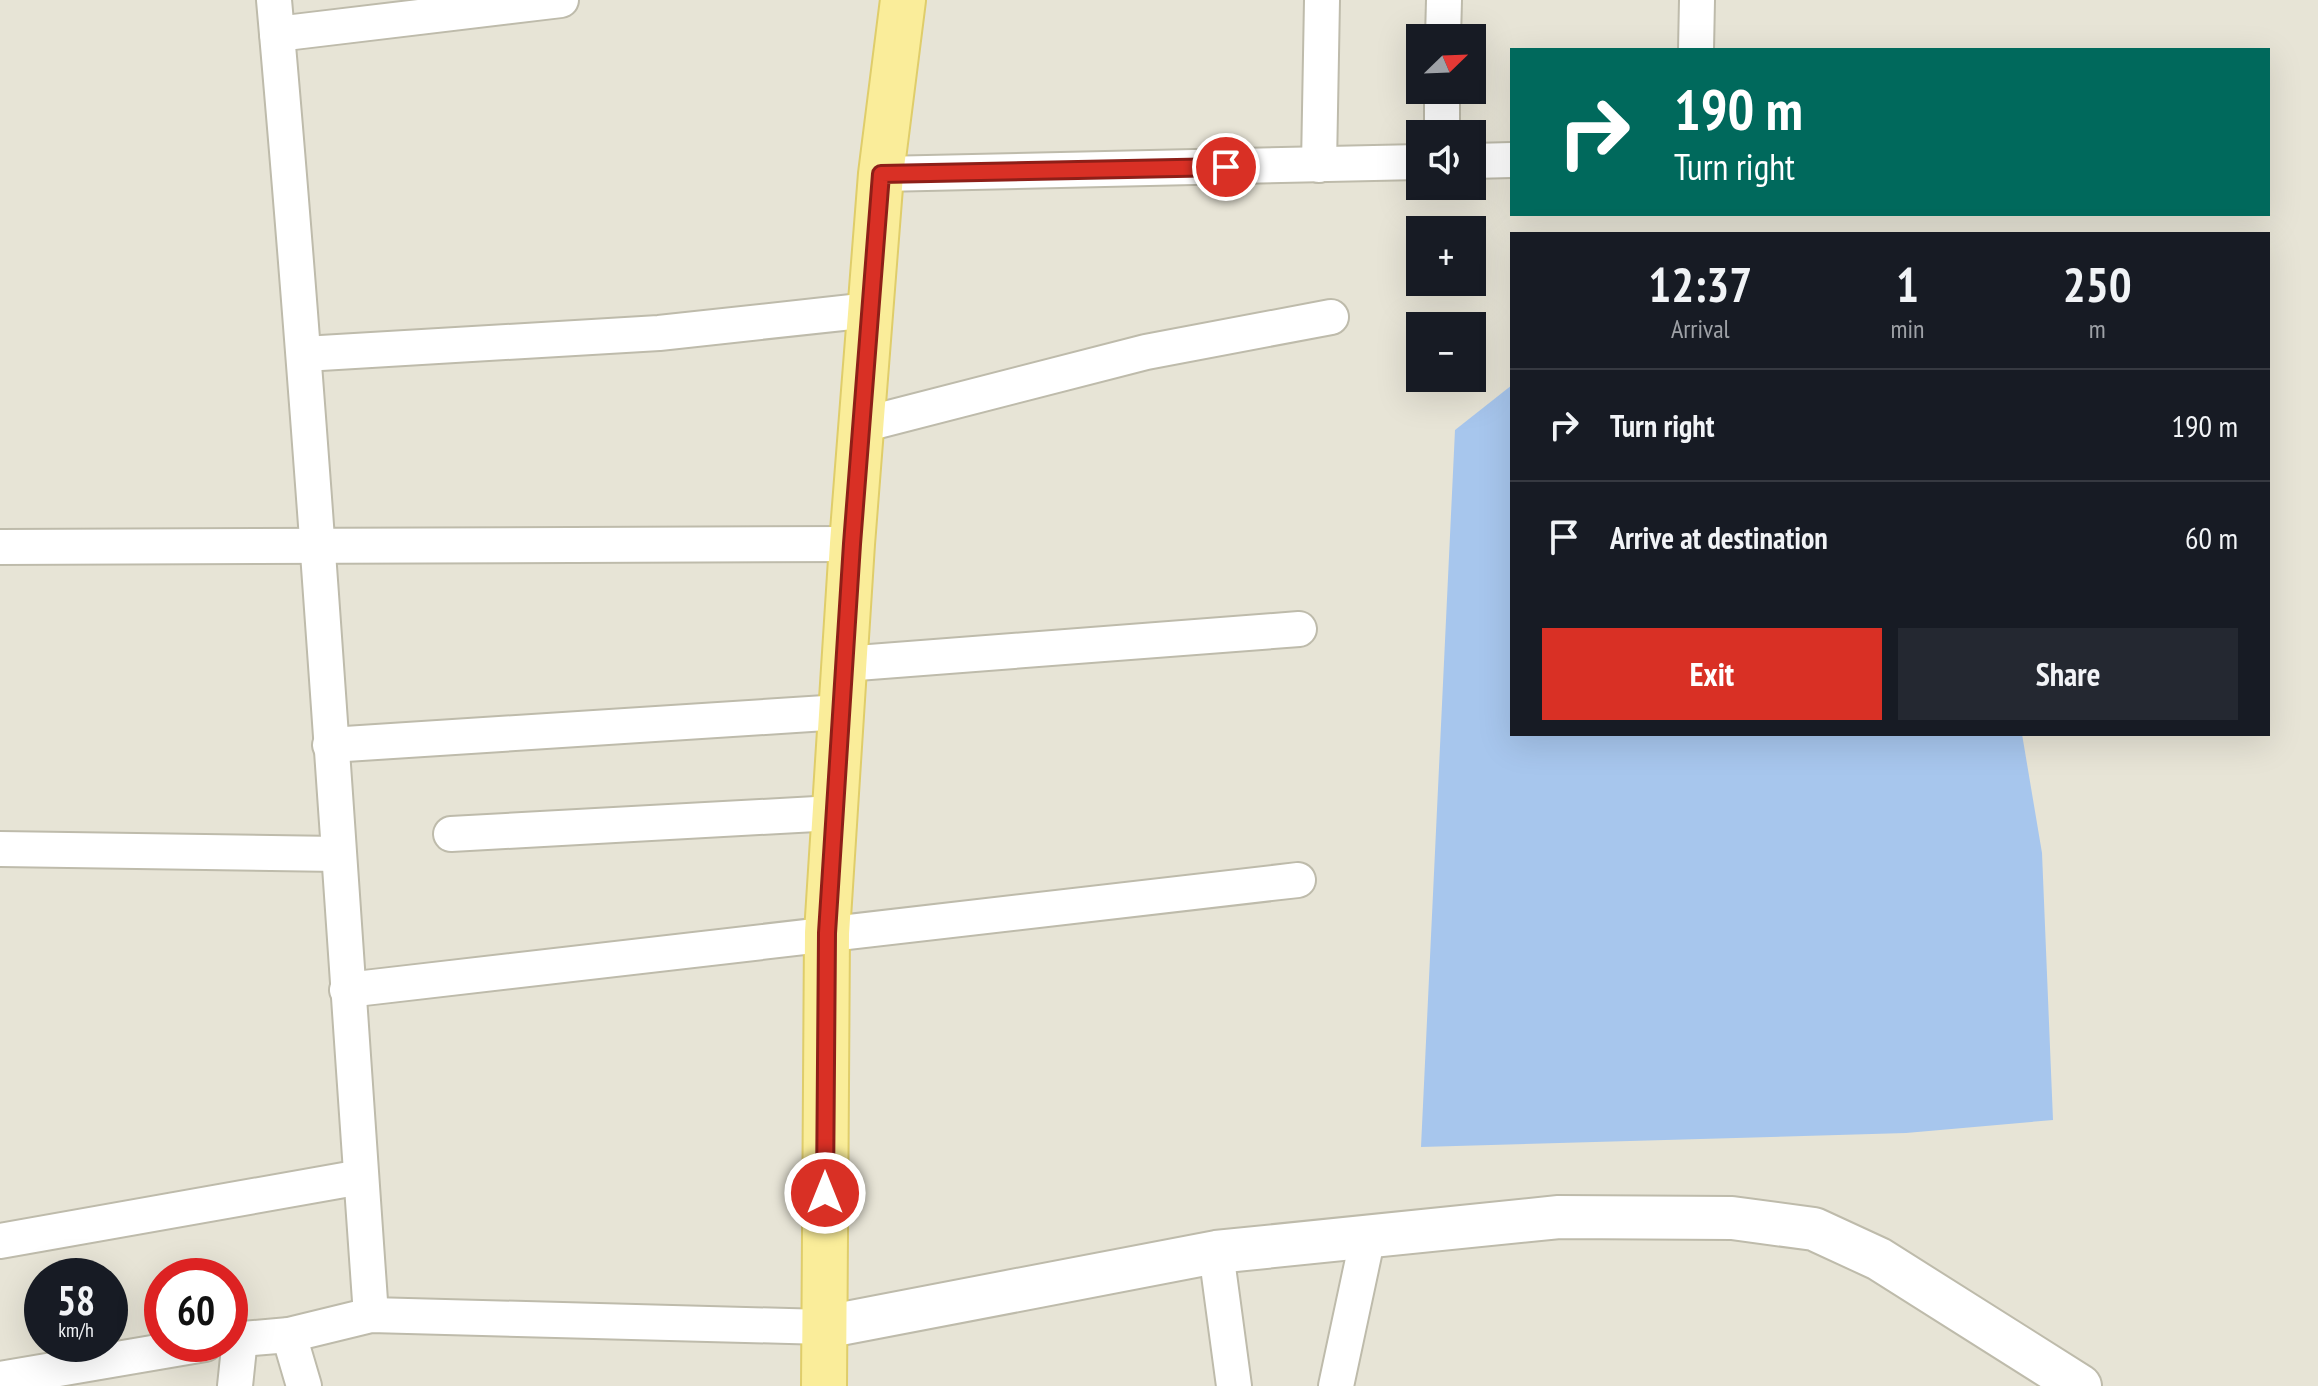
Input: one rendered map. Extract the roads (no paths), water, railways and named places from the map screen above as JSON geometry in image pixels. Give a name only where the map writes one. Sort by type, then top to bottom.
[{"type":"main road","points":[[824,1386],[827,933],[852,544],[881,174],[903,0]]},
{"type":"street","points":[[274,0],[304,354],[371,1315]]},
{"type":"street","points":[[277,34],[561,0]]},
{"type":"street","points":[[1319,165],[1322,0]]},
{"type":"street","points":[[1443,24],[1444,0]]},
{"type":"street","points":[[1696,48],[1697,0]]},
{"type":"street","points":[[1486,161],[1510,160]]},
{"type":"street","points":[[881,174],[1406,162]]},
{"type":"street","points":[[304,354],[659,333],[870,310]]},
{"type":"street","points":[[862,425],[1146,352],[1331,317]]},
{"type":"street","points":[[0,547],[852,544]]},
{"type":"street","points":[[844,664],[1299,629]]},
{"type":"street","points":[[330,745],[841,712]]},
{"type":"street","points":[[451,834],[834,813]]},
{"type":"street","points":[[0,849],[338,854]]},
{"type":"street","points":[[347,990],[1298,880]]},
{"type":"street","points":[[0,1241],[361,1177]]},
{"type":"street","points":[[248,1338],[289,1335],[371,1315],[825,1327],[1216,1252],[1559,1217],[1732,1218],[1814,1229],[1879,1259],[2080,1386]]},
{"type":"street","points":[[1336,1386],[1368,1236]]},
{"type":"street","points":[[1216,1252],[1234,1386]]},
{"type":"street","points":[[289,1335],[304,1386]]},
{"type":"street","points":[[0,1379],[144,1354]]},
{"type":"street","points":[[235,1362],[235,1386]]},
{"type":"water","points":[[1510,387],[1510,736],[2022,736],[2042,853],[2053,1120],[1906,1133],[1421,1147],[1455,430]]}]
